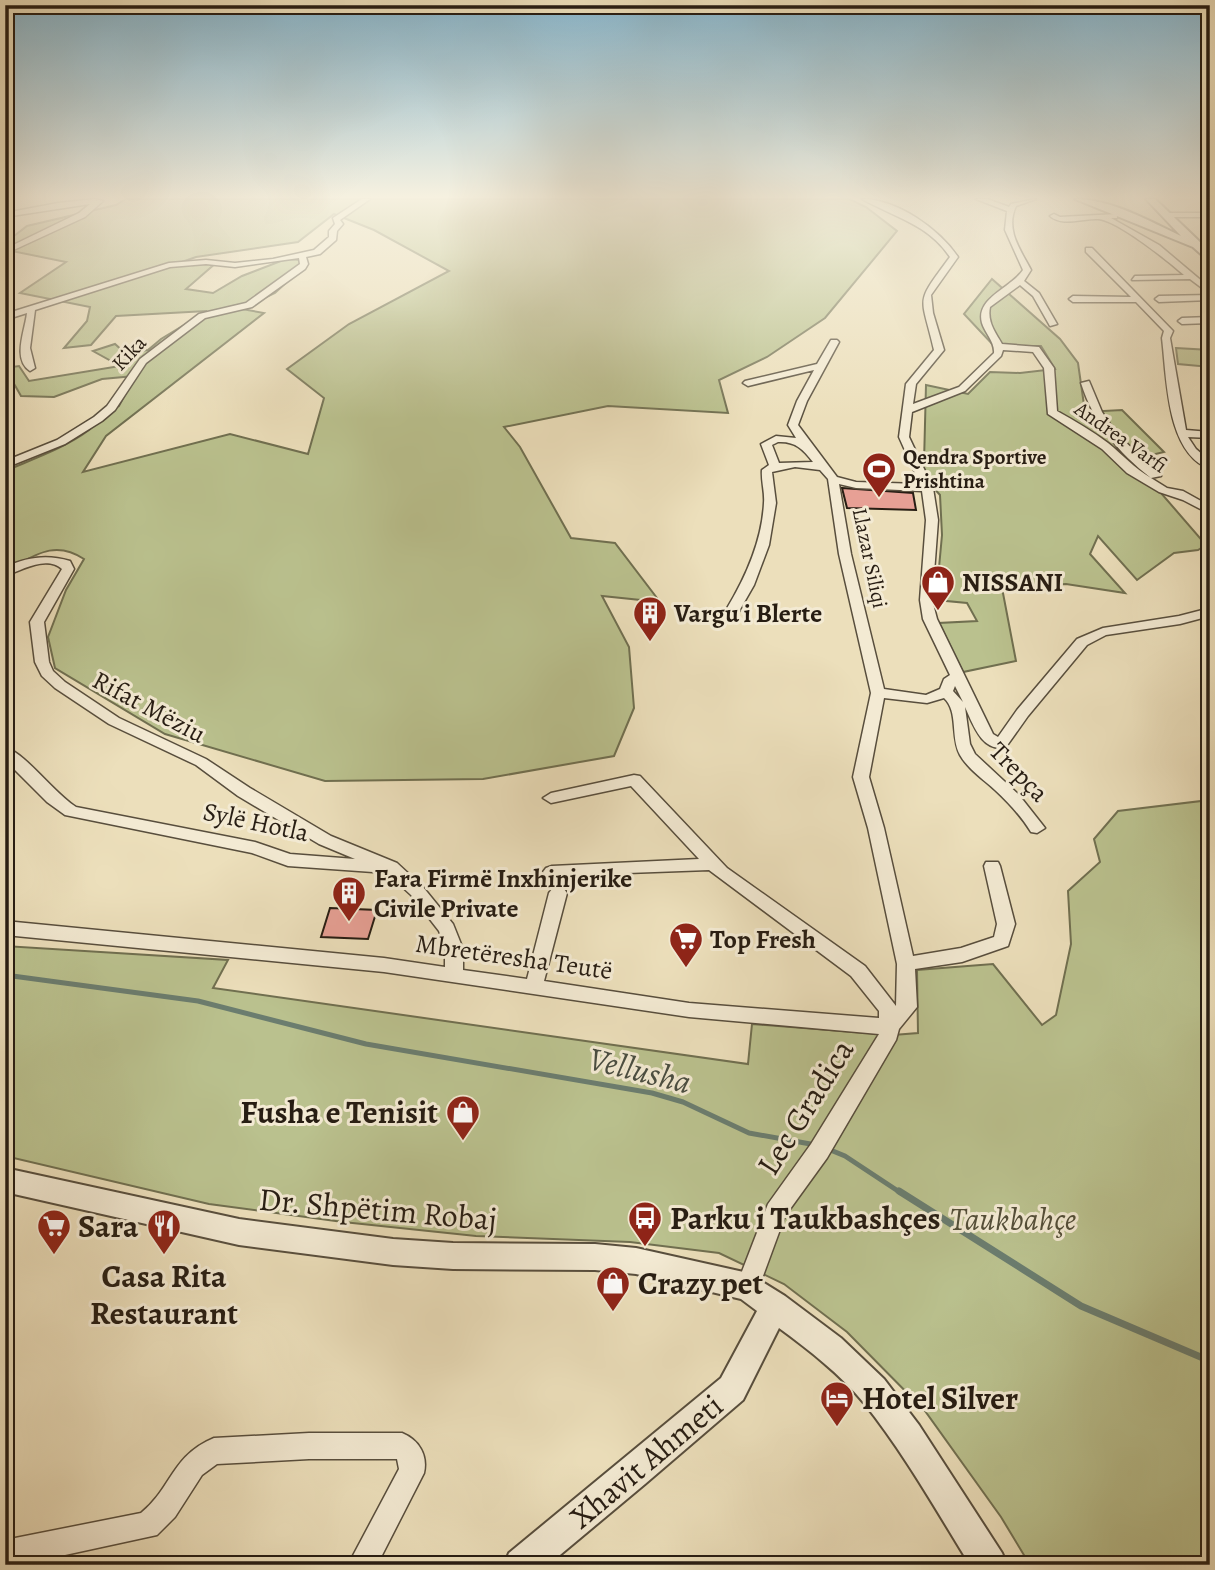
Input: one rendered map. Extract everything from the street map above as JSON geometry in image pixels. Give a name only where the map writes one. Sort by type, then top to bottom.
[{"type":"street","points":[[5,317],[144,272]]},
{"type":"street","name":"Kika","points":[[5,465],[61,442],[98,419],[111,408],[143,361],[202,316],[257,301],[295,272]]},
{"type":"street","points":[[943,272],[927,293],[925,303],[939,350],[911,384],[904,437],[927,488],[932,520],[926,600],[930,619],[987,737],[1001,744],[1036,695],[1082,642],[1103,632],[1180,620],[1210,612]]},
{"type":"street","points":[[908,410],[962,389],[998,354],[999,347],[985,327],[984,314],[988,303],[1026,272]]},
{"type":"street","points":[[1110,272],[1169,331],[1166,338],[1181,433],[1185,444],[1196,457],[1210,467]]},
{"type":"street","points":[[1187,272],[1210,292]]},
{"type":"street","points":[[1135,278],[1193,277]]},
{"type":"street","points":[[1018,281],[1033,289],[1040,297],[1042,307],[1053,324]]},
{"type":"street","points":[[1159,299],[1210,298]]},
{"type":"street","points":[[1073,299],[1137,300]]},
{"type":"street","points":[[30,368],[25,362],[25,348],[30,330],[31,310]]},
{"type":"street","points":[[1182,321],[1210,320]]},
{"type":"street","points":[[828,473],[793,425],[802,401],[835,342]]},
{"type":"street","name":"Andrea Varfi","points":[[999,347],[1035,349],[1049,368],[1052,412],[1077,426],[1131,471],[1163,490],[1188,498]]},
{"type":"street","points":[[748,383],[821,366]]},
{"type":"street","points":[[1086,383],[1094,412],[1113,441],[1188,498],[1210,511]]},
{"type":"street","points":[[1181,433],[1210,435]]},
{"type":"street","points":[[775,467],[766,443],[786,439],[806,446]]},
{"type":"street","points":[[733,610],[752,580],[762,551],[771,500],[767,470],[812,464],[856,485],[927,488]]},
{"type":"street","name":"Llazar Siliqi","points":[[828,473],[878,693]]},
{"type":"street","name":"Rifat Mëziu","points":[[5,572],[40,559],[66,564],[68,569],[37,622],[42,662],[47,673],[69,692],[114,722],[201,762],[244,792],[325,840],[391,867]]},
{"type":"street","points":[[878,693],[928,699],[946,692],[949,682],[957,677]]},
{"type":"street","name":"Trepça","points":[[946,692],[955,698],[959,708],[965,750],[976,766],[1024,808],[1037,828]]},
{"type":"street","name":"Lec Gradica","points":[[748,1287],[776,1211],[813,1160],[888,1034],[889,1027],[907,1007],[906,964],[876,828],[861,777],[878,693]]},
{"type":"street","name":"Sylë Hotla","points":[[5,752],[19,762],[33,780],[60,805],[71,811],[255,848],[288,860],[391,867]]},
{"type":"street","points":[[551,798],[634,780],[714,864],[858,971],[888,1009],[889,1027]]},
{"type":"street","points":[[552,872],[714,864]]},
{"type":"street","points":[[906,964],[962,955],[1002,941],[1006,924],[992,866]]},
{"type":"street","points":[[391,867],[417,891],[447,929],[454,949],[454,975]]},
{"type":"street","points":[[533,986],[558,893]]},
{"type":"street","name":"Mbretëresha Teutë","points":[[5,928],[454,975],[689,1010],[889,1027]]},
{"type":"street","name":"Dr. Shpëtim Robaj","points":[[5,1180],[239,1232],[393,1252],[453,1256],[595,1257],[636,1261],[748,1287]]},
{"type":"street","points":[[748,1287],[830,1348],[891,1411],[990,1565]]},
{"type":"street","name":"Xhavit Ahmeti","points":[[521,1565],[732,1389],[775,1306]]},
{"type":"street","points":[[5,1554],[147,1525],[160,1517],[188,1470],[200,1457],[214,1451],[309,1446],[402,1446],[410,1453],[414,1463],[411,1473],[362,1565]]},
{"type":"green space","points":[[51,272],[205,272],[186,289],[213,293],[252,272],[297,272],[275,293],[242,309],[264,313],[106,436],[83,472],[230,434],[308,454],[324,398],[287,369],[349,324],[447,272],[863,272],[825,318],[767,357],[719,380],[728,413],[608,406],[504,427],[520,447],[571,538],[615,543],[660,602],[602,596],[629,647],[634,708],[614,756],[483,779],[325,781],[165,734],[55,668],[48,637],[66,590],[84,559],[63,550],[53,550],[35,555],[5,571],[5,471],[59,448],[89,430],[119,406],[135,376],[102,379],[54,397],[21,396],[5,368],[19,366],[29,381],[120,366],[93,351],[115,344],[125,353],[148,350],[207,311],[116,316],[91,345],[64,348],[87,321],[90,307],[20,293]]},
{"type":"green space","points":[[992,279],[1060,339],[1078,363],[1085,412],[1122,410],[1164,452],[1126,461],[1148,478],[1206,545],[1198,550],[1174,553],[1137,580],[1098,536],[1090,554],[1125,593],[1066,584],[1002,588],[1016,661],[963,672],[939,623],[977,621],[967,603],[936,600],[942,535],[940,495],[916,468],[924,463],[926,385],[968,394],[990,372],[1020,373],[1055,369],[1041,346],[995,347],[964,314]]},
{"type":"green space","points":[[1176,348],[1210,350],[1210,367],[1178,364]]},
{"type":"green space","name":"Taukbahçe","points":[[1210,800],[1210,1565],[1030,1565],[1001,1517],[925,1411],[847,1332],[784,1284],[719,1253],[630,1242],[476,1236],[209,1204],[5,1156],[5,946],[228,960],[213,988],[748,1064],[752,1024],[893,1035],[918,1033],[917,970],[993,964],[1042,1025],[1056,1015],[1071,944],[1068,891],[1100,862],[1094,839],[1118,811]]},
{"type":"building","name":"Qendra Sportive Prishtina","points":[[842,488],[913,493],[916,510],[847,508]]},
{"type":"building","name":"Fara Firmë Inxhinjerike Civile Private","points":[[330,908],[377,910],[368,939],[321,937]]},
{"type":"waterway","name":"Vellusha","points":[[5,975],[198,1001],[366,1044],[652,1093],[683,1102],[749,1133],[816,1145]]},
{"type":"waterway","name":"Vellusha","points":[[828,1149],[845,1156],[901,1193]]},
{"type":"waterway","name":"Vellusha","points":[[899,1191],[1081,1306],[1210,1361]]},
{"type":"place","name":"Qendra Sportive Prishtina","points":[[879,499]]},
{"type":"place","name":"NISSANI","points":[[938,612]]},
{"type":"place","name":"Vargu i Blerte","points":[[650,643]]},
{"type":"place","name":"Fara Firmë Inxhinjerike Civile Private","points":[[349,923]]},
{"type":"place","name":"Top Fresh","points":[[686,969]]},
{"type":"place","name":"Fusha e Tenisit","points":[[463,1142]]},
{"type":"place","name":"Parku i Taukbashçes","points":[[645,1248]]},
{"type":"place","name":"Sara","points":[[54,1256]]},
{"type":"place","name":"Casa Rita Restaurant","points":[[164,1256]]},
{"type":"place","name":"Crazy pet","points":[[613,1313]]},
{"type":"place","name":"Hotel Silver","points":[[837,1428]]}]
